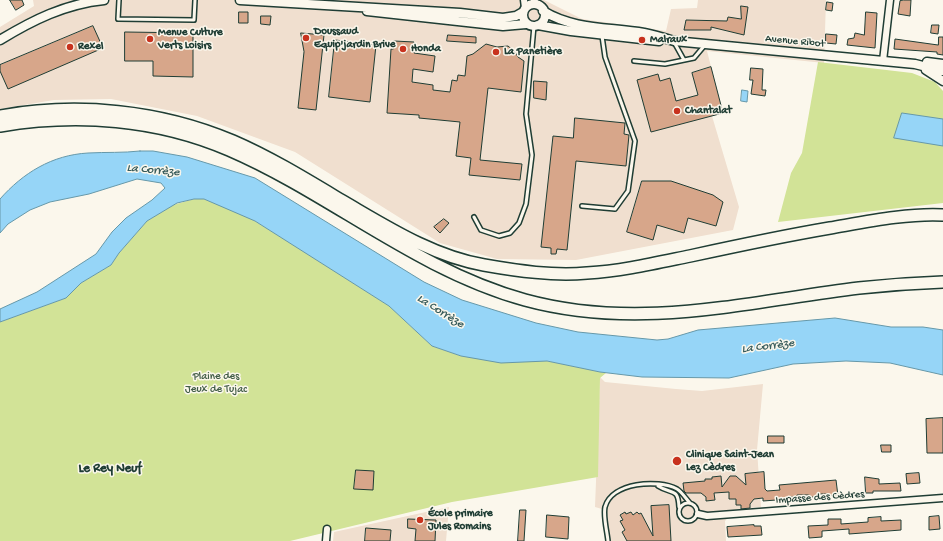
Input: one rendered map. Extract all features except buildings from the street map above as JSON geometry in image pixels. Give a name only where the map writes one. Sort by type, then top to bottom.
[{"type":"highway","points":[[0,116],[35,110],[99,109],[134,113],[169,120],[232,140],[258,153],[404,236],[458,259],[480,265],[521,271],[556,274],[588,273],[632,268],[874,220],[941,214]]},
{"type":"highway","points":[[0,126],[37,121],[89,119],[144,125],[193,138],[228,150],[273,173],[393,242],[456,275],[490,289],[525,300],[555,306],[630,314],[670,314],[860,288],[943,282]]},
{"type":"street","points":[[0,40],[42,16],[64,8],[104,0]]},
{"type":"street","points":[[240,0],[353,8],[365,6],[452,12],[503,18],[516,16],[524,7],[533,4],[538,5],[544,19],[533,25],[522,16],[524,7]]},
{"type":"street","points":[[883,61],[890,0]]},
{"type":"street","name":"Avenue Ribot","points":[[538,5],[569,23],[645,33],[674,41]]},
{"type":"street","name":"Avenue Ribot","points":[[353,8],[372,12],[503,26],[533,25],[602,35],[915,64],[943,71]]},
{"type":"street","name":"Avenue Ribot","points":[[915,64],[927,62],[943,64]]},
{"type":"street","name":"Avenue Ribot","points":[[915,64],[934,73],[943,81]]},
{"type":"street","name":"Impasse des Cèdres","points":[[698,514],[715,516],[943,498]]},
{"type":"street","points":[[326,541],[327,529]]},
{"type":"lane","points":[[119,0],[118,19],[194,20],[195,0]]},
{"type":"lane","points":[[474,217],[481,230],[499,236],[510,232],[519,223],[526,204],[532,155],[526,114],[533,25]]},
{"type":"lane","points":[[582,206],[616,209],[628,191],[635,141],[605,57],[602,35]]},
{"type":"lane","points":[[674,41],[684,60]]},
{"type":"lane","points":[[634,61],[665,64],[694,58],[706,44]]},
{"type":"lane","points":[[608,540],[605,507],[615,493],[637,484],[655,484],[678,490],[697,508],[698,514],[694,520],[685,521],[680,517],[680,508],[676,492],[663,489],[655,484]]},
{"type":"lane","points":[[680,508],[684,504],[690,503]]},
{"type":"shaded area","points":[[33,0],[544,0],[582,19],[666,31],[671,9],[697,8],[698,0],[826,0],[824,63],[707,51],[723,113],[712,116],[739,207],[733,230],[576,260],[497,259],[440,243],[295,152],[197,116],[111,99],[54,100],[0,109],[0,27],[34,6]]},
{"type":"shaded area","name":"Clinique Saint-Jean Lez Cèdres","points":[[600,377],[605,382],[702,391],[763,384],[757,450],[761,507],[736,509],[725,521],[726,541],[605,541],[602,509],[595,507]]},
{"type":"shaded area","name":"École primaire Jules Romains","points":[[449,507],[446,541],[333,541],[334,532]]},
{"type":"green space","points":[[818,62],[912,73],[935,82],[943,91],[943,203],[778,222],[791,173],[802,153]]},
{"type":"green space","name":"Plaine des Jeux de Tujac","points":[[194,199],[204,199],[233,210],[255,221],[389,306],[432,346],[461,356],[547,361],[606,373],[600,378],[598,477],[452,502],[290,541],[0,541],[0,322],[66,298],[81,283],[111,265],[119,253],[147,221],[173,205]]},
{"type":"water","points":[[742,90],[748,91],[747,102],[741,101]]},
{"type":"water","points":[[902,113],[943,119],[943,146],[894,138]]},
{"type":"water","name":"La Corrèze","points":[[153,151],[187,157],[255,178],[424,282],[462,300],[536,323],[578,332],[657,340],[668,339],[698,330],[835,318],[891,327],[923,327],[943,330],[943,375],[890,363],[846,361],[793,364],[729,378],[642,377],[600,372],[547,361],[501,363],[461,356],[432,346],[389,306],[255,221],[204,199],[194,199],[177,203],[147,221],[119,253],[111,265],[81,283],[66,298],[0,322],[0,309],[37,292],[96,254],[112,232],[126,218],[152,200],[165,188],[161,183],[137,179],[89,194],[50,202],[30,210],[8,224],[0,233],[0,199],[18,181],[28,174],[39,167],[62,157],[88,153]]},
{"type":"place","name":"Doussaud Equip'jardin Brive","points":[[306,38]]},
{"type":"place","name":"Menue Culture Verts Loisirs","points":[[150,39]]},
{"type":"place","name":"Malraux","points":[[642,40]]},
{"type":"place","name":"Rexel","points":[[70,47]]},
{"type":"place","name":"Honda","points":[[403,49]]},
{"type":"place","name":"La Panetière","points":[[496,52]]},
{"type":"place","name":"Chantalat","points":[[677,111]]},
{"type":"place","name":"Clinique Saint-Jean Lez Cèdres","points":[[677,461]]},
{"type":"place","name":"École primaire Jules Romains","points":[[420,520]]},
{"type":"district","name":"Le Rey Neuf","points":[[110,469]]}]
